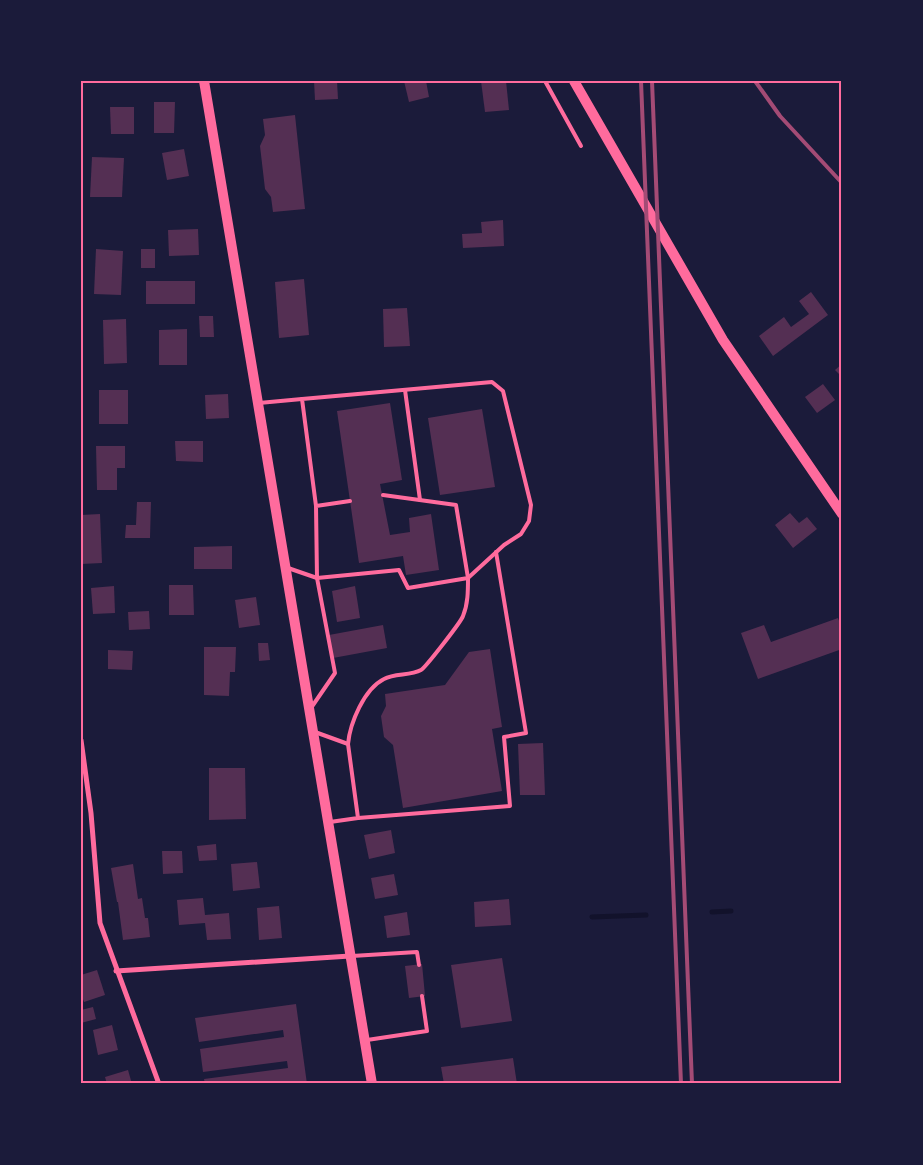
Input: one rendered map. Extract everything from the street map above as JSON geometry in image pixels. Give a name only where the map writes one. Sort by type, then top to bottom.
[{"type":"main road","points":[[204,81],[372,1084]]},
{"type":"main road","points":[[574,81],[723,340],[842,514]]},
{"type":"street","points":[[81,740],[100,923],[158,1084]]},
{"type":"street","points":[[116,971],[350,956]]},
{"type":"lane","points":[[546,81],[581,146]]},
{"type":"lane","points":[[257,403],[492,382],[503,391],[531,505],[529,521],[521,534],[496,552],[468,578],[408,588],[399,570],[317,578],[286,567]]},
{"type":"lane","points":[[406,390],[420,500]]},
{"type":"lane","points":[[302,399],[316,506],[317,578],[335,674],[309,710]]},
{"type":"lane","points":[[358,818],[348,744],[349,732],[354,718],[368,693],[384,678],[422,670],[463,617],[468,596],[468,578],[456,505],[383,496]]},
{"type":"lane","points":[[316,506],[350,501]]},
{"type":"lane","points":[[328,822],[510,806],[504,737],[526,734],[496,552]]},
{"type":"lane","points":[[313,731],[348,744]]},
{"type":"lane","points":[[350,956],[417,952],[419,965]]},
{"type":"lane","points":[[365,1041],[427,1031],[422,996]]},
{"type":"building","points":[[314,81],[337,81],[338,99],[315,100]]},
{"type":"building","points":[[404,81],[426,81],[429,97],[409,102]]},
{"type":"building","points":[[481,81],[506,81],[509,110],[485,112]]},
{"type":"building","points":[[154,102],[175,102],[174,133],[154,133]]},
{"type":"building","points":[[110,107],[134,107],[134,134],[111,134]]},
{"type":"building","points":[[295,115],[305,209],[273,212],[271,197],[265,189],[260,146],[265,135],[263,119]]},
{"type":"building","points":[[184,149],[189,176],[167,180],[162,153]]},
{"type":"building","points":[[92,157],[124,158],[122,197],[90,197]]},
{"type":"building","points":[[503,220],[504,246],[463,248],[462,234],[482,233],[481,222]]},
{"type":"building","points":[[198,229],[199,255],[169,256],[168,230]]},
{"type":"building","points":[[96,249],[123,251],[121,295],[94,294]]},
{"type":"building","points":[[141,249],[155,249],[155,268],[141,268]]},
{"type":"building","points":[[304,279],[309,335],[279,338],[275,282]]},
{"type":"building","points":[[146,281],[195,281],[195,304],[146,304]]},
{"type":"building","points":[[811,292],[828,315],[773,356],[759,336],[784,317],[791,327],[809,314],[799,301]]},
{"type":"building","points":[[407,308],[410,346],[384,347],[383,309]]},
{"type":"building","points":[[199,316],[213,316],[214,337],[200,337]]},
{"type":"building","points":[[126,319],[127,363],[104,364],[103,320]]},
{"type":"building","points":[[187,329],[187,365],[159,365],[159,330]]},
{"type":"building","points":[[842,364],[842,377],[835,370]]},
{"type":"building","points":[[823,384],[835,400],[817,413],[805,397]]},
{"type":"building","points":[[99,390],[128,390],[128,424],[99,424]]},
{"type":"building","points":[[228,394],[229,418],[206,419],[205,395]]},
{"type":"building","points":[[390,403],[402,480],[380,484],[390,535],[410,532],[409,518],[431,514],[439,570],[406,575],[403,556],[359,563],[337,411]]},
{"type":"building","points":[[482,409],[495,487],[440,495],[428,418]]},
{"type":"building","points":[[175,441],[203,441],[203,462],[176,461]]},
{"type":"building","points":[[96,446],[125,446],[125,468],[117,468],[117,490],[97,490]]},
{"type":"building","points":[[137,502],[151,502],[150,538],[125,538],[126,525],[136,525]]},
{"type":"building","points":[[790,513],[799,523],[807,517],[817,529],[793,548],[775,525]]},
{"type":"building","points":[[100,514],[102,563],[81,564],[81,515]]},
{"type":"building","points":[[232,546],[232,569],[194,569],[194,547]]},
{"type":"building","points":[[169,585],[193,585],[194,615],[169,615]]},
{"type":"building","points":[[114,586],[115,613],[93,614],[91,588]]},
{"type":"building","points":[[355,586],[360,618],[337,622],[332,591]]},
{"type":"building","points":[[256,597],[260,625],[239,628],[235,600]]},
{"type":"building","points":[[149,611],[150,629],[129,630],[128,612]]},
{"type":"building","points":[[838,618],[842,629],[842,649],[758,679],[741,633],[764,625],[771,642]]},
{"type":"building","points":[[383,625],[387,648],[333,658],[329,635]]},
{"type":"building","points":[[258,643],[268,643],[270,660],[259,661]]},
{"type":"building","points":[[204,647],[236,647],[235,672],[230,672],[229,696],[204,695]]},
{"type":"building","points":[[490,649],[502,727],[492,729],[502,791],[403,808],[393,745],[384,737],[381,716],[386,706],[385,694],[445,685],[469,652]]},
{"type":"building","points":[[108,650],[133,651],[132,670],[108,669]]},
{"type":"building","points":[[543,743],[545,795],[520,795],[518,744]]},
{"type":"building","points":[[209,768],[245,768],[246,819],[209,820]]},
{"type":"building","points":[[391,830],[395,853],[369,859],[364,835]]},
{"type":"building","points":[[216,844],[217,860],[199,861],[197,846]]},
{"type":"building","points":[[162,851],[182,851],[183,873],[163,874]]},
{"type":"building","points":[[257,862],[260,888],[233,891],[231,864]]},
{"type":"building","points":[[133,864],[138,899],[142,898],[145,918],[148,918],[150,937],[123,940],[111,868]]},
{"type":"building","points":[[394,874],[398,895],[375,899],[371,878]]},
{"type":"building","points":[[203,898],[205,915],[229,913],[231,939],[207,940],[205,923],[179,925],[177,900]]},
{"type":"building","points":[[509,899],[511,925],[475,927],[474,902]]},
{"type":"building","points":[[279,906],[282,938],[259,940],[257,908]]},
{"type":"building","points":[[407,912],[410,935],[387,938],[384,916]]},
{"type":"building","points":[[502,958],[512,1021],[461,1028],[451,965]]},
{"type":"building","points":[[422,964],[425,996],[409,998],[405,966]]},
{"type":"building","points":[[97,970],[105,995],[84,1002],[81,994],[81,975]]},
{"type":"building","points":[[296,1004],[307,1084],[205,1084],[204,1079],[288,1068],[287,1061],[203,1072],[200,1049],[284,1037],[283,1030],[199,1042],[195,1018]]},
{"type":"building","points":[[93,1007],[96,1019],[81,1023],[81,1010]]},
{"type":"building","points":[[112,1025],[118,1050],[98,1055],[93,1030]]},
{"type":"building","points":[[513,1058],[517,1084],[444,1084],[441,1067]]},
{"type":"building","points":[[128,1070],[132,1084],[107,1084],[105,1077]]},
{"type":"waterway","points":[[712,912],[731,911]]},
{"type":"waterway","points":[[592,917],[646,915]]},
{"type":"railway","points":[[641,81],[681,1084]]},
{"type":"railway","points":[[652,81],[692,1084]]},
{"type":"railway","points":[[755,81],[780,116],[842,183]]}]
